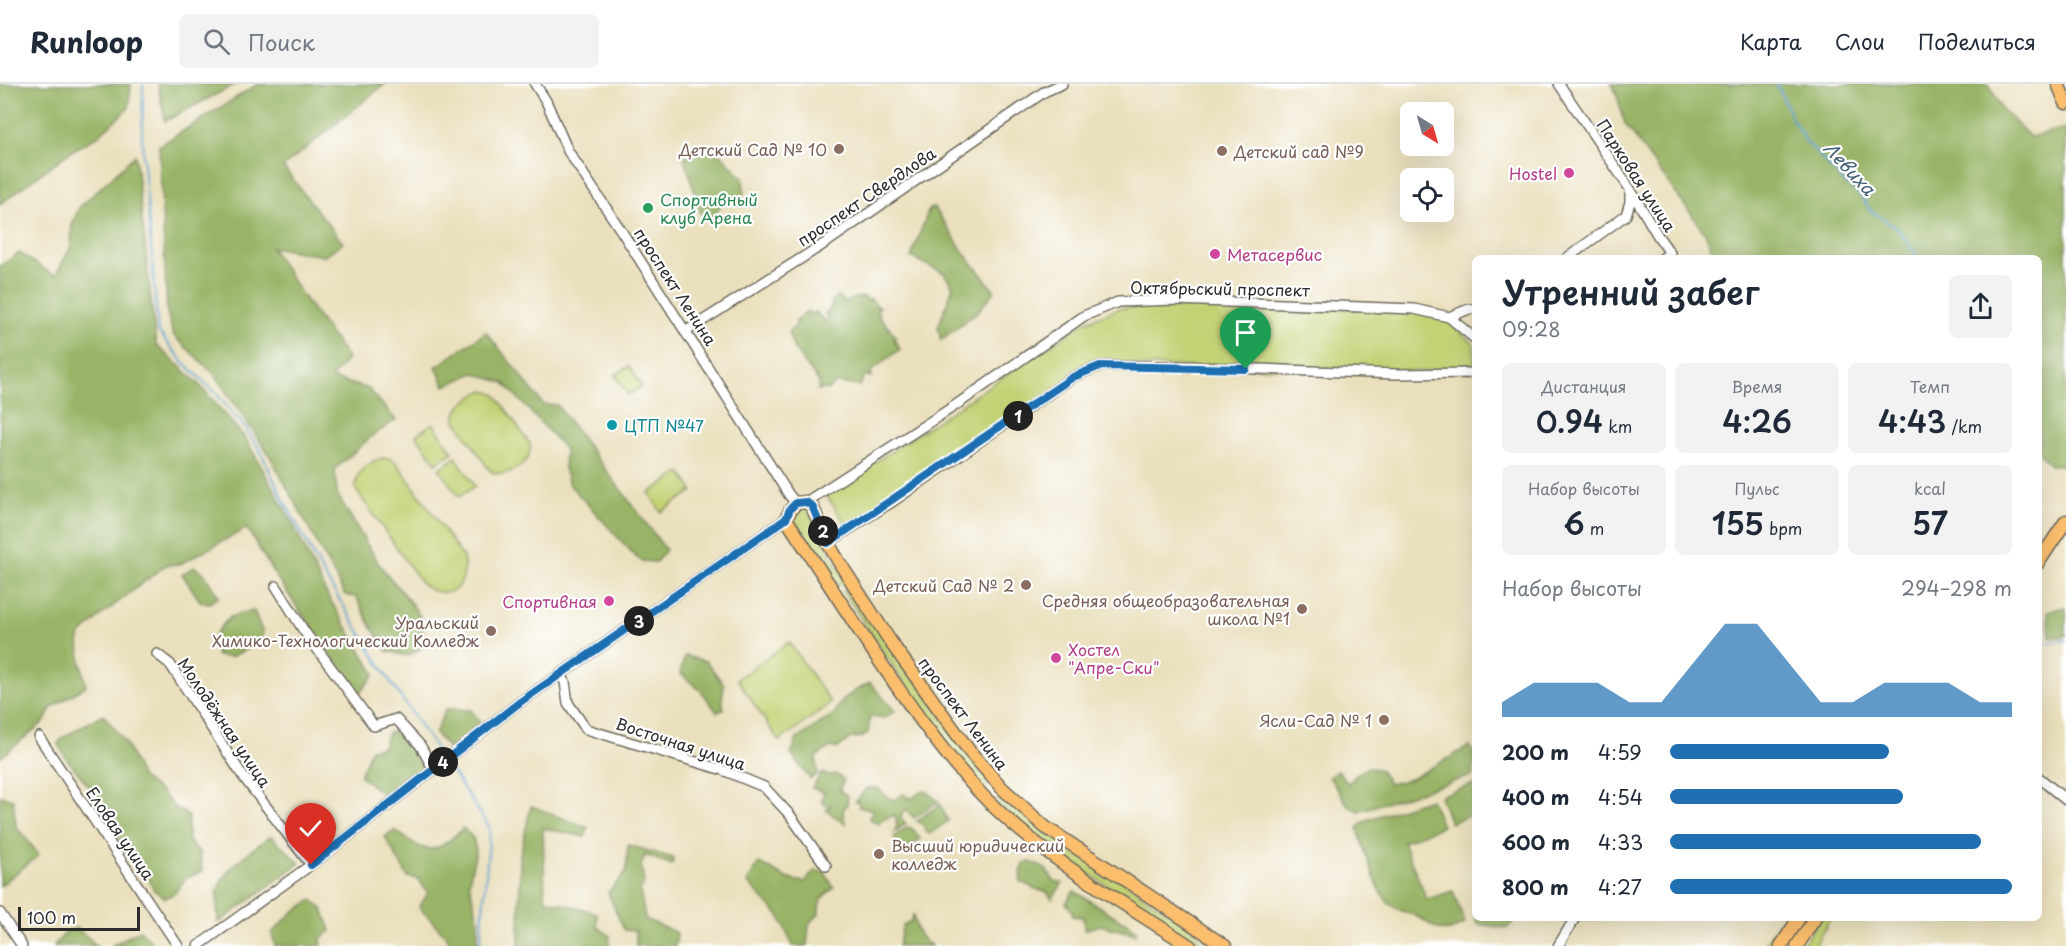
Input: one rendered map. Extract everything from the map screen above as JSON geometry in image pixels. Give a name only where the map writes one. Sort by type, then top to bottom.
[{"type":"main road","points":[[2058,84],[2066,103]]},
{"type":"main road","points":[[801,503],[790,509],[786,519],[908,702],[954,764],[987,800],[1020,830],[1060,861],[1190,946]]},
{"type":"main road","name":"проспект Ленина","points":[[801,503],[812,506],[828,543],[849,579],[925,692],[970,752],[1002,788],[1045,827],[1208,941],[1225,946]]},
{"type":"main road","points":[[2042,557],[2066,522]]},
{"type":"main road","points":[[834,590],[844,587],[849,579]]},
{"type":"main road","points":[[1781,946],[1797,921]]},
{"type":"main road","points":[[1797,946],[1813,921]]},
{"type":"street","name":"проспект Ленина","points":[[535,84],[546,101],[568,151],[789,495],[801,503]]},
{"type":"street","name":"проспект Свердлова","points":[[686,332],[832,238],[1044,92],[1062,84]]},
{"type":"street","name":"Парковая улица","points":[[1559,84],[1630,189],[1667,255]]},
{"type":"street","points":[[1571,255],[1626,215],[1630,202],[1630,189]]},
{"type":"street","name":"Октябрьский проспект","points":[[801,503],[956,405],[1084,316],[1118,302],[1176,300],[1414,309],[1449,317]]},
{"type":"street","points":[[1472,309],[1449,317],[1472,336]]},
{"type":"street","points":[[828,543],[886,506],[1073,377],[1100,366],[1174,366],[1397,374],[1472,373]]},
{"type":"street","points":[[198,946],[311,865],[520,702],[786,519]]},
{"type":"street","points":[[276,586],[304,631],[374,726],[396,719],[420,745],[434,770]]},
{"type":"street","name":"Молодёжная улица","points":[[157,654],[170,664],[256,795],[311,865]]},
{"type":"street","name":"Восточная улица","points":[[561,674],[565,682],[567,703],[586,729],[723,770],[764,787],[790,815],[826,866]]},
{"type":"street","name":"Еловая улица","points":[[39,737],[178,946]]},
{"type":"street","points":[[2042,780],[2066,800]]},
{"type":"street","points":[[987,800],[1002,788]]},
{"type":"street","points":[[0,913],[22,946]]},
{"type":"street","points":[[1558,946],[1573,921]]},
{"type":"green space","points":[[0,84],[131,84],[129,108],[98,136],[70,152],[0,204]]},
{"type":"green space","points":[[158,84],[236,84],[165,121]]},
{"type":"green space","points":[[258,84],[385,84],[283,167],[343,243],[324,256],[271,247],[302,295],[348,358],[331,378],[369,389],[396,420],[372,436],[335,469],[337,494],[378,563],[414,607],[423,622],[424,646],[409,656],[387,651],[356,597],[345,595],[270,456],[214,374],[173,335],[167,312],[159,146]]},
{"type":"green space","points":[[1611,84],[1989,84],[2001,108],[2030,137],[2066,128],[2066,465],[2050,465],[2042,456],[2042,255],[1714,255],[1705,233],[1625,124],[1616,92]]},
{"type":"green space","points":[[715,148],[743,178],[744,193],[735,202],[722,202],[717,212],[708,218],[701,214],[684,157],[700,150]]},
{"type":"green space","points":[[135,155],[156,345],[198,383],[245,438],[291,520],[327,595],[375,674],[358,695],[273,572],[247,528],[180,564],[166,565],[103,614],[79,636],[80,658],[86,686],[51,708],[45,721],[0,758],[0,266],[19,253],[55,276],[71,247],[72,225],[79,208]]},
{"type":"green space","points":[[934,207],[964,253],[995,291],[978,311],[941,340],[938,327],[953,287],[944,273],[911,257],[929,209]]},
{"type":"green space","points":[[837,296],[846,303],[853,298],[865,297],[868,301],[871,299],[880,307],[877,309],[880,317],[896,337],[894,340],[900,349],[871,371],[872,377],[864,376],[860,386],[836,383],[829,389],[818,390],[819,382],[794,349],[788,332],[795,327],[797,319],[807,311],[812,314],[816,312],[824,321],[828,317],[825,313],[831,308],[832,300]]},
{"type":"green space","points":[[1191,303],[1419,311],[1448,321],[1472,342],[1472,372],[1098,365],[849,529],[826,495],[1087,321],[1120,308]]},
{"type":"green space","points":[[486,332],[544,405],[557,405],[666,550],[656,562],[642,561],[637,558],[569,484],[564,468],[565,449],[504,383],[474,373],[445,386],[436,367]]},
{"type":"green space","points":[[629,366],[642,386],[628,395],[615,375]]},
{"type":"green space","points":[[481,391],[496,395],[530,444],[528,458],[510,472],[490,471],[456,421],[460,407]]},
{"type":"green space","points":[[433,423],[453,452],[436,463],[416,435]]},
{"type":"green space","points":[[456,457],[475,486],[459,497],[439,469]]},
{"type":"green space","points":[[382,458],[389,458],[397,463],[463,557],[463,577],[455,589],[441,592],[423,585],[356,490],[359,473],[371,463]]},
{"type":"green space","points":[[681,472],[693,491],[661,512],[649,493]]},
{"type":"green space","points":[[799,508],[807,508],[844,579],[842,584],[835,584],[794,520],[794,514]]},
{"type":"green space","points":[[194,567],[203,572],[219,597],[209,603],[200,601],[182,574]]},
{"type":"green space","points":[[849,587],[988,780],[987,787],[983,788],[946,746],[843,591]]},
{"type":"green space","points":[[2066,607],[2066,636],[2050,638],[2048,611]]},
{"type":"green space","points":[[254,611],[263,633],[259,643],[231,657],[217,656],[212,639],[221,627],[234,616]]},
{"type":"green space","points":[[789,642],[831,703],[779,741],[737,679]]},
{"type":"green space","points":[[685,656],[706,661],[724,685],[722,699],[724,710],[717,712],[701,691],[680,673]]},
{"type":"green space","points":[[870,683],[895,711],[884,718],[870,716],[868,733],[862,737],[851,738],[837,749],[831,747],[816,757],[818,774],[810,779],[791,754],[797,739],[835,713],[840,703],[849,695]]},
{"type":"green space","points":[[446,709],[471,710],[479,720],[479,727],[450,750],[435,733]]},
{"type":"green space","points":[[103,714],[125,742],[142,778],[162,793],[174,807],[188,816],[188,840],[200,853],[202,871],[186,878],[175,893],[165,898],[154,890],[141,862],[126,854],[101,801],[66,758],[58,744],[62,738]]},
{"type":"green space","points":[[401,731],[416,746],[426,768],[388,798],[360,776],[371,749],[383,747],[388,733]]},
{"type":"green space","points":[[1470,746],[1472,776],[1359,811],[1349,807],[1329,777],[1338,770],[1348,784],[1368,767],[1380,770],[1389,784],[1411,779]]},
{"type":"green space","points":[[822,773],[830,776],[835,774],[844,780],[840,789],[848,796],[847,805],[843,810],[845,824],[826,810],[831,805],[825,805],[821,800],[824,793],[812,788]]},
{"type":"green space","points":[[1472,785],[1472,814],[1450,823],[1440,796]]},
{"type":"green space","points":[[867,788],[878,788],[886,796],[895,800],[903,794],[911,799],[922,791],[926,791],[938,801],[914,818],[907,810],[904,811],[900,817],[906,824],[894,832],[897,826],[895,815],[878,824],[869,818],[873,810],[859,807],[858,802],[855,802]]},
{"type":"green space","points":[[0,796],[13,799],[16,826],[39,855],[0,886]]},
{"type":"green space","points":[[1002,797],[1199,934],[1200,940],[1194,943],[1054,851],[997,804],[998,799]]},
{"type":"green space","points":[[1431,799],[1442,826],[1403,842],[1427,899],[1453,891],[1465,923],[1444,931],[1391,905],[1380,891],[1358,829],[1360,824],[1369,819]]},
{"type":"green space","points":[[940,804],[948,821],[930,834],[917,821]]},
{"type":"green space","points":[[531,806],[588,828],[585,837],[543,828],[545,899],[597,913],[597,926],[610,936],[609,946],[519,946],[520,855]]},
{"type":"green space","points":[[908,827],[913,829],[920,839],[903,852],[899,850],[894,837]]},
{"type":"green space","points":[[463,828],[473,838],[476,850],[469,882],[478,919],[477,946],[452,946],[446,936],[419,907],[428,893],[418,879],[408,877],[385,837],[394,830],[414,844],[429,849],[444,844]]},
{"type":"green space","points":[[271,836],[300,863],[218,923],[217,893],[221,881],[240,859]]},
{"type":"green space","points":[[628,845],[673,858],[672,865],[645,855],[641,866],[644,883],[640,891],[645,919],[677,933],[675,946],[636,946],[636,931],[624,930],[608,893],[626,872]]},
{"type":"green space","points":[[1030,862],[1046,869],[1054,881],[1063,883],[1052,899],[1047,892],[1020,882],[1023,863]]},
{"type":"green space","points":[[759,863],[788,879],[805,882],[815,870],[825,873],[834,888],[822,898],[819,914],[809,924],[807,946],[793,946],[780,917],[747,882]]},
{"type":"green space","points":[[1074,891],[1127,922],[1131,928],[1137,930],[1135,934],[1100,925],[1084,930],[1083,917],[1073,916],[1066,903]]},
{"type":"green space","points":[[312,900],[323,909],[331,931],[321,938],[322,946],[275,946],[272,933],[293,912]]},
{"type":"green space","points":[[913,915],[921,937],[932,946],[898,946],[903,925],[911,921]]},
{"type":"green space","points":[[1476,921],[1515,921],[1507,928],[1478,924]]},
{"type":"green space","points":[[1780,921],[1791,921],[1776,946],[1764,946]]},
{"type":"green space","points":[[1818,921],[1829,921],[1814,946],[1802,946]]},
{"type":"green space","points":[[77,928],[97,946],[54,946],[66,932]]},
{"type":"green space","points":[[140,930],[155,946],[111,946]]},
{"type":"waterway","points":[[143,84],[142,140],[158,331],[183,362],[214,391],[259,448],[283,499],[323,573],[390,681],[443,759]]},
{"type":"waterway","name":"Левиха","points":[[1777,84],[1791,117],[1807,143],[1844,182],[1860,195],[1870,210],[1898,229],[1916,255]]},
{"type":"waterway","name":"Левиха","points":[[2042,642],[2066,640]]},
{"type":"waterway","points":[[447,764],[490,828],[480,946]]},
{"type":"place","name":"Детский Сад № 10","points":[[839,149]]},
{"type":"place","name":"Детский сад №9","points":[[1222,151]]},
{"type":"place","name":"Hostel","points":[[1569,173]]},
{"type":"place","name":"Спортивный клуб Арена","points":[[648,208]]},
{"type":"place","name":"Метасервис","points":[[1215,254]]},
{"type":"place","name":"ЦТП №47","points":[[612,425]]},
{"type":"place","name":"Детский Сад № 2","points":[[1026,585]]},
{"type":"place","name":"Спортивная","points":[[609,601]]},
{"type":"place","name":"Средняя общеобразовательная школа №1","points":[[1302,609]]},
{"type":"place","name":"Уральский Химико-Технологический Колледж","points":[[491,631]]},
{"type":"place","name":"Хостел \"Апре-Ски\"","points":[[1056,658]]},
{"type":"place","name":"Ясли-Сад № 1","points":[[1384,720]]},
{"type":"place","name":"Высший юридический колледж","points":[[879,854]]},
{"type":"route","points":[[311,865],[520,702],[786,519],[790,509],[796,503],[806,502],[812,506],[828,543],[1073,377],[1100,366],[1246,369]]}]
